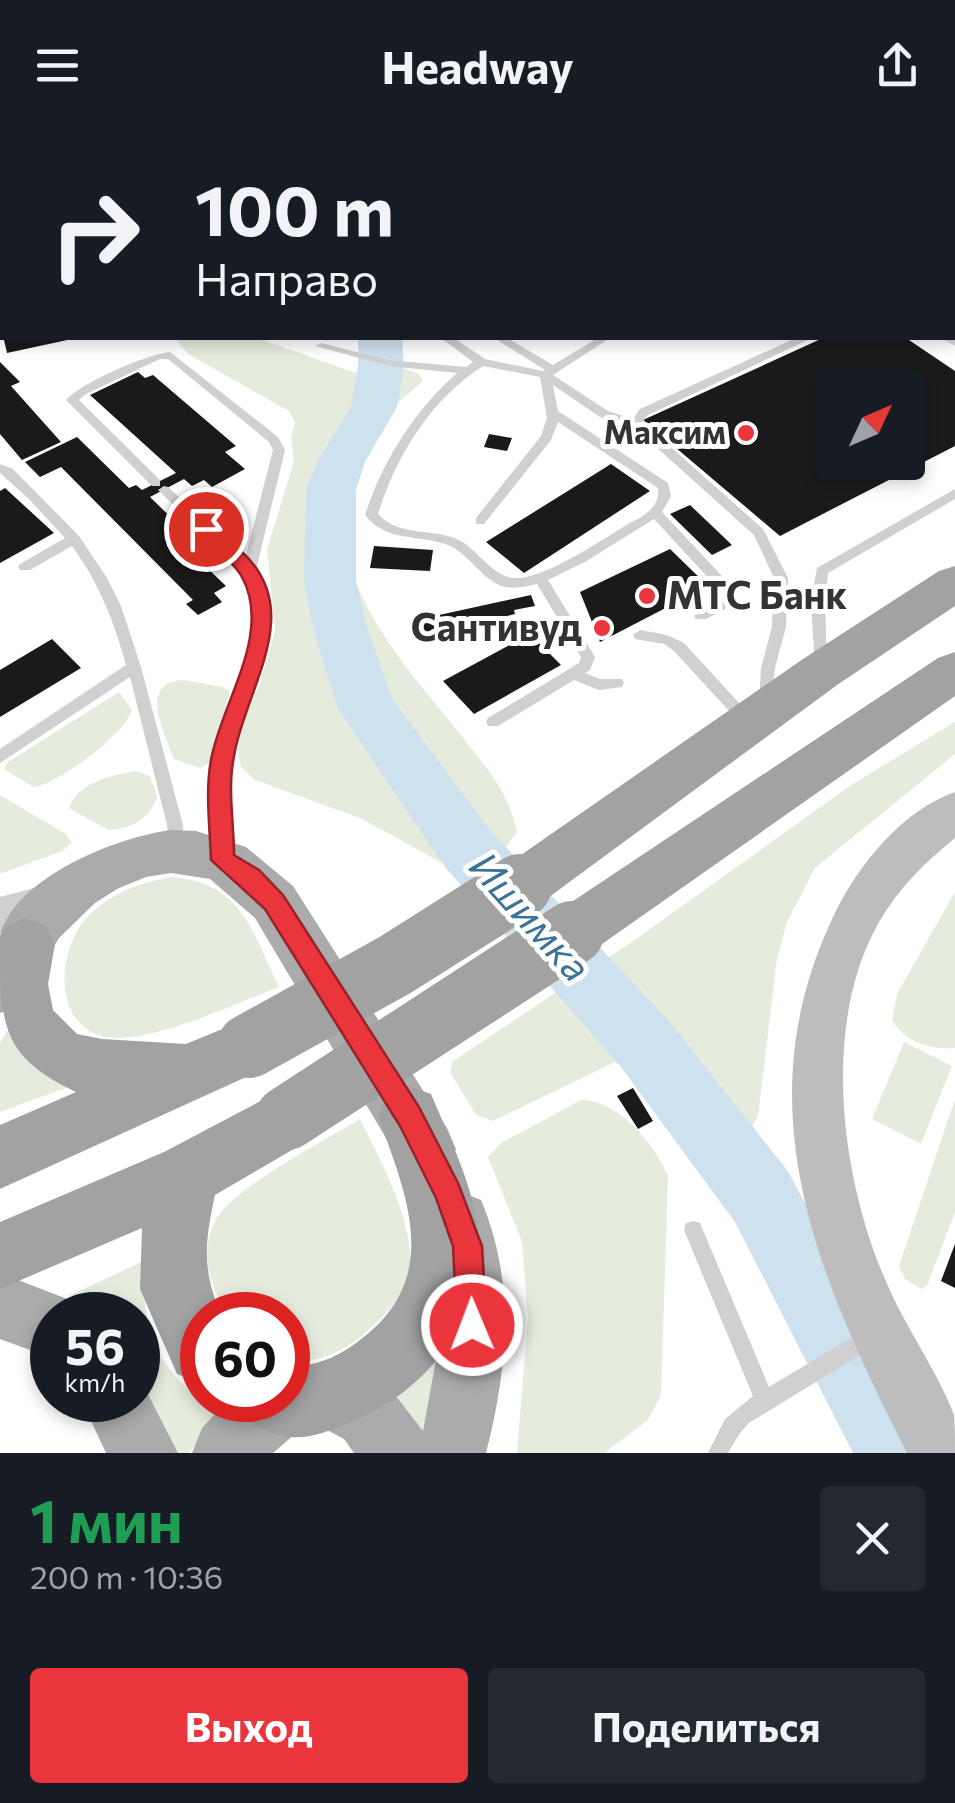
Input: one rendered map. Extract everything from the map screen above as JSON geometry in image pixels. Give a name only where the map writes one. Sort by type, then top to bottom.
[{"type":"highway","points":[[0,1158],[224,1058],[396,966],[525,882],[820,672],[955,583]]},
{"type":"highway","points":[[0,1256],[187,1175],[287,1118],[572,933],[824,756],[955,671]]},
{"type":"highway","points":[[9,949],[31,1028],[51,1051],[104,1071],[224,1058]]},
{"type":"highway","points":[[310,1396],[381,1370],[414,1337],[440,1294],[448,1246],[440,1202],[409,1116]]},
{"type":"highway","points":[[180,1302],[174,1289],[174,1232],[187,1175]]},
{"type":"main road","points":[[940,1453],[878,1332],[836,1222],[821,1138],[815,1070],[824,1008],[836,964],[856,921],[887,872],[955,812]]},
{"type":"main road","points":[[9,949],[67,896],[125,861],[199,856],[250,878],[274,902],[409,1116],[448,1193],[468,1246],[473,1292],[471,1358],[461,1422],[451,1453]]},
{"type":"main road","points":[[0,1306],[30,1318]]},
{"type":"main road","points":[[310,1402],[368,1415],[398,1453]]},
{"type":"main road","points":[[127,1422],[143,1453]]},
{"type":"main road","points":[[227,1453],[254,1422]]},
{"type":"lane","points":[[449,340],[481,362],[549,372],[602,340]]},
{"type":"lane","points":[[503,340],[604,414],[640,426],[760,532],[778,565],[779,627],[757,716],[679,647],[667,640],[640,635]]},
{"type":"lane","points":[[640,426],[638,418],[644,412],[785,341]]},
{"type":"lane","points":[[322,346],[390,363],[466,370]]},
{"type":"lane","points":[[199,856],[232,715],[263,632],[258,590],[249,570],[72,400],[127,371],[170,355],[274,440],[280,450],[249,570]]},
{"type":"lane","points":[[481,362],[466,370],[425,416],[391,463],[371,516],[385,529],[455,544],[506,582],[516,584],[541,578],[655,512],[665,496],[664,486],[551,412]]},
{"type":"lane","points":[[480,521],[547,437],[551,412],[549,372]]},
{"type":"lane","points":[[0,468],[9,472],[74,539],[90,558],[118,608],[175,824],[199,856]]},
{"type":"lane","points":[[820,672],[818,601],[822,571],[955,493]]},
{"type":"lane","points":[[655,512],[718,580],[724,592],[720,606],[702,616]]},
{"type":"lane","points":[[25,567],[74,539]]},
{"type":"lane","points":[[493,722],[577,675],[586,666],[588,657],[541,578]]},
{"type":"lane","points":[[0,758],[134,668]]},
{"type":"lane","points":[[577,675],[599,685],[617,683]]},
{"type":"lane","points":[[693,1230],[764,1399]]},
{"type":"lane","points":[[718,1453],[734,1424],[764,1399],[800,1382],[878,1332]]},
{"type":"shaded area","points":[[177,340],[263,340],[359,374],[407,369],[423,380],[365,429],[351,449],[343,482],[342,517],[346,548],[367,607],[401,660],[495,780],[508,804],[517,832],[498,859],[476,873],[446,865],[360,818],[255,780],[241,767],[238,749],[245,715],[259,686],[275,631],[267,550],[294,461],[291,437],[295,422],[289,411],[188,354]]},
{"type":"shaded area","points":[[184,680],[223,687],[230,692],[211,762],[200,768],[174,759],[160,723],[161,689]]},
{"type":"shaded area","points":[[119,692],[132,710],[127,720],[73,768],[33,787],[4,769],[8,762]]},
{"type":"shaded area","points":[[955,722],[955,754],[815,868],[787,922],[777,958],[758,1116],[743,1144],[730,1154],[704,1158],[680,1144],[626,1065],[615,1062],[493,1121],[476,1115],[450,1072],[453,1061],[639,937],[851,785]]},
{"type":"shaded area","points":[[135,771],[150,776],[157,796],[150,811],[138,821],[108,830],[69,808],[87,786]]},
{"type":"shaded area","points":[[0,795],[66,834],[72,843],[62,851],[0,874]]},
{"type":"shaded area","points":[[171,877],[214,888],[229,899],[251,928],[279,987],[157,1032],[119,1038],[97,1035],[81,1025],[65,992],[69,951],[77,932],[89,915],[116,895]]},
{"type":"shaded area","points":[[955,892],[955,1048],[936,1048],[911,1039],[892,1020],[897,994]]},
{"type":"shaded area","points":[[16,1017],[68,1087],[0,1112],[0,1043]]},
{"type":"shaded area","points":[[904,1042],[952,1066],[921,1144],[872,1119]]},
{"type":"shaded area","points":[[955,1099],[955,1212],[927,1286],[921,1289],[905,1279],[899,1266]]},
{"type":"shaded area","points":[[581,1100],[608,1107],[634,1126],[668,1176],[661,1395],[648,1420],[604,1453],[517,1453],[528,1319],[522,1242],[488,1157],[501,1143]]},
{"type":"shaded area","points":[[360,1119],[396,1197],[409,1241],[407,1279],[399,1297],[374,1326],[351,1344],[316,1359],[310,1359],[310,1292],[215,1292],[208,1267],[208,1243],[217,1218],[242,1192]]},
{"type":"shaded area","points":[[143,1261],[144,1292],[77,1292]]},
{"type":"shaded area","points":[[453,1335],[437,1453],[392,1402]]},
{"type":"shaded area","points":[[160,1353],[180,1382],[180,1422],[212,1422],[189,1453],[172,1453],[158,1422]]},
{"type":"building","points":[[4,340],[67,340],[7,353]]},
{"type":"building","name":"Максим","points":[[819,340],[909,340],[955,371],[955,446],[925,461],[925,370],[815,370],[815,480],[889,480],[780,536],[643,420]]},
{"type":"building","points":[[0,362],[20,382],[11,386],[61,442],[22,460],[0,434]]},
{"type":"building","points":[[138,372],[145,378],[153,375],[236,446],[225,452],[245,469],[212,487],[204,480],[192,486],[184,479],[150,497],[193,539],[183,545],[226,586],[214,593],[222,602],[198,615],[186,604],[193,600],[61,467],[40,477],[25,462],[77,437],[129,488],[136,485],[142,490],[176,473],[90,395]]},
{"type":"building","points":[[489,434],[512,438],[507,451],[484,447]]},
{"type":"building","points":[[611,464],[650,491],[524,573],[486,542]]},
{"type":"building","points":[[5,488],[54,533],[0,563],[0,491]]},
{"type":"building","points":[[690,505],[732,545],[712,555],[670,514]]},
{"type":"building","points":[[374,546],[433,550],[430,571],[370,568]]},
{"type":"building","points":[[670,549],[708,586],[600,642],[580,592]]},
{"type":"building","points":[[531,595],[535,606],[514,610],[515,614],[425,637],[416,620]]},
{"type":"building","points":[[530,634],[561,665],[474,714],[443,681]]},
{"type":"building","points":[[52,639],[81,668],[0,717],[0,670]]},
{"type":"building","points":[[633,1088],[653,1121],[638,1129],[617,1096]]},
{"type":"building","points":[[955,1244],[955,1288],[941,1281]]},
{"type":"waterway","name":"Ишимка","points":[[380,340],[381,367],[374,407],[341,462],[331,490],[330,581],[340,628],[367,709],[467,848],[645,1044],[761,1196],[897,1453]]},
{"type":"place","name":"Максим","points":[[746,433]]},
{"type":"place","name":"МТС Банк","points":[[647,596]]},
{"type":"place","name":"Сантивуд","points":[[602,628]]},
{"type":"route","points":[[206,529],[249,570],[258,590],[263,632],[232,715],[221,764],[222,860],[250,878],[274,902],[409,1116],[448,1193],[468,1246],[472,1325]]}]
